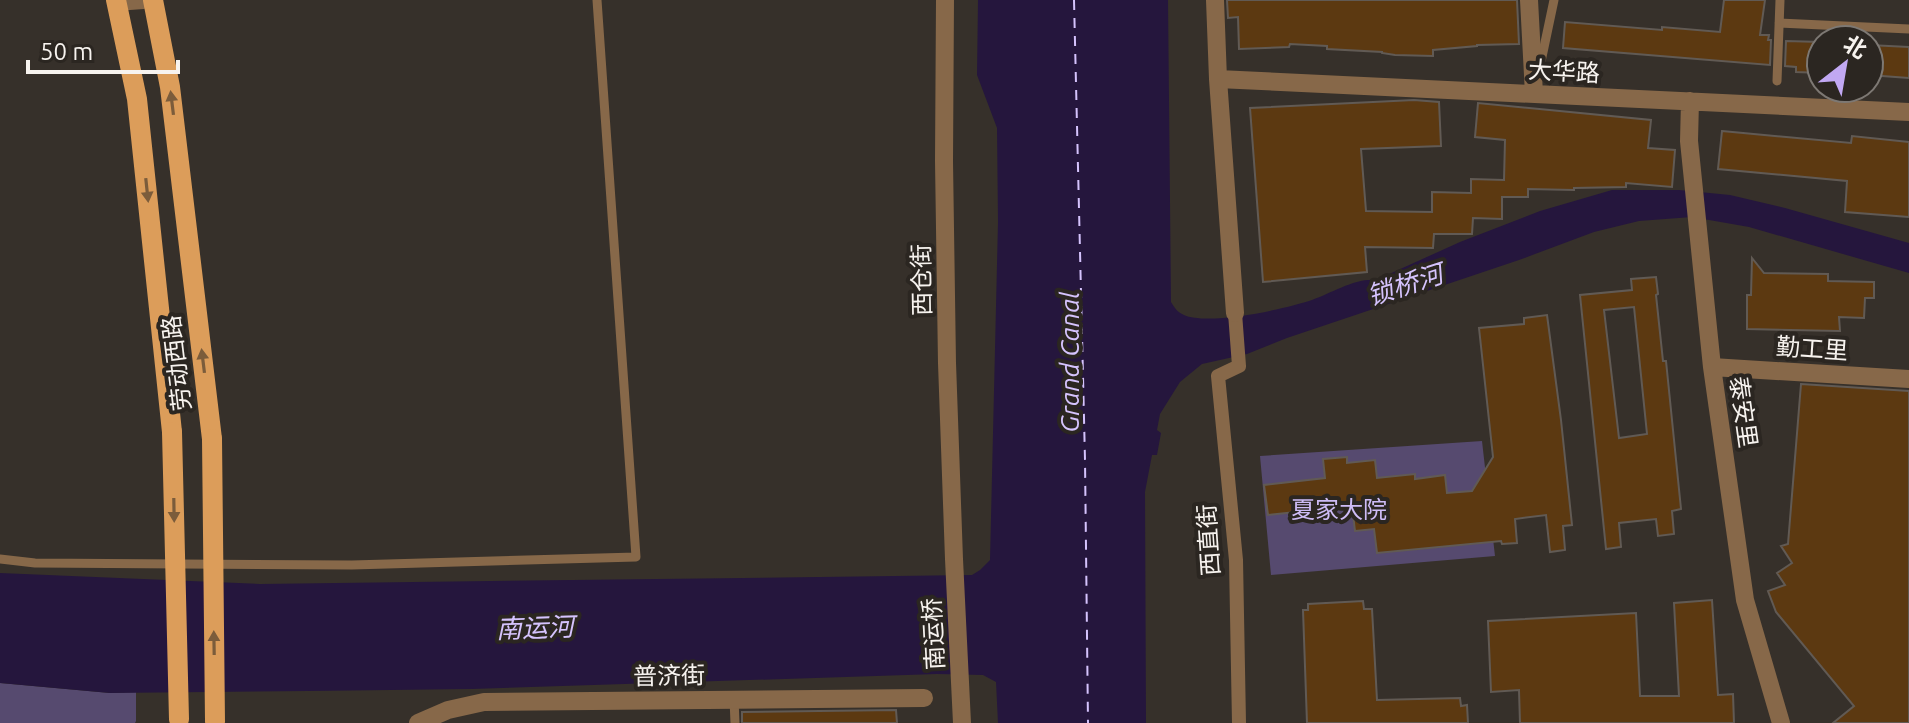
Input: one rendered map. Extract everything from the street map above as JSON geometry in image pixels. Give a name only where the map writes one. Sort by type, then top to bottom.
[{"type":"main road","name":"劳动西路","points":[[153,0],[170,87],[212,439],[215,722]]},
{"type":"main road","name":"劳动西路","points":[[116,1],[137,99],[172,432],[179,721]]},
{"type":"street","points":[[116,1],[143,0]]},
{"type":"street","name":"西仓街","points":[[945,0],[947,363],[954,559]]},
{"type":"street","points":[[1215,0],[1235,313]]},
{"type":"street","points":[[1529,0],[1534,94]]},
{"type":"street","name":"大华路","points":[[1218,79],[1909,112]]},
{"type":"street","name":"泰安里","points":[[1690,101],[1689,141],[1712,367],[1745,600],[1781,723]]},
{"type":"street","name":"西直街","points":[[1235,313],[1239,366],[1218,376],[1236,560],[1239,723]]},
{"type":"street","name":"勤工里","points":[[1712,367],[1909,379]]},
{"type":"street","name":"南运桥","points":[[954,559],[962,715]]},
{"type":"street","name":"普济街","points":[[418,723],[448,716],[484,702],[924,698]]},
{"type":"lane","points":[[0,559],[35,563],[352,565],[636,557],[597,0]]},
{"type":"lane","points":[[1534,94],[1554,0]]},
{"type":"lane","points":[[1777,81],[1780,0]]},
{"type":"lane","points":[[1779,23],[1909,29]]},
{"type":"lane","points":[[734,699],[735,723]]},
{"type":"green space","name":"夏家大院","points":[[1482,441],[1495,556],[1271,575],[1260,456]]},
{"type":"green space","points":[[0,683],[110,693],[136,692],[136,721],[0,723]]},
{"type":"water","points":[[978,0],[1168,0],[1171,302],[1184,315],[1211,319],[1300,304],[1352,284],[1376,280],[1460,242],[1540,211],[1612,190],[1679,190],[1730,195],[1785,208],[1909,243],[1909,273],[1749,227],[1692,217],[1639,221],[1594,232],[1247,354],[1202,364],[1180,382],[1160,414],[1157,455],[1152,455],[1145,492],[1146,723],[998,723],[996,682],[983,675],[472,689],[110,693],[0,683],[0,573],[260,584],[972,575],[980,570],[990,560],[998,222],[997,128],[977,75]]},
{"type":"building","points":[[1227,0],[1517,0],[1519,44],[1433,50],[1433,56],[1290,44],[1289,47],[1239,49],[1238,17],[1228,18]]},
{"type":"building","points":[[1724,0],[1765,0],[1760,35],[1769,35],[1768,40],[1771,40],[1770,65],[1563,48],[1565,22],[1720,32]]},
{"type":"building","points":[[1786,41],[1805,42],[1805,72],[1785,66]]},
{"type":"building","points":[[1885,46],[1909,47],[1909,78],[1885,76]]},
{"type":"building","points":[[1414,100],[1439,102],[1441,146],[1361,149],[1366,211],[1432,212],[1432,192],[1471,193],[1471,179],[1504,180],[1505,140],[1475,137],[1478,103],[1651,120],[1648,148],[1675,150],[1672,187],[1626,183],[1626,187],[1528,189],[1528,197],[1502,197],[1502,219],[1473,218],[1472,234],[1434,234],[1433,248],[1365,247],[1367,272],[1263,282],[1250,108]]},
{"type":"building","points":[[1722,131],[1851,143],[1852,136],[1909,142],[1909,217],[1845,212],[1847,181],[1718,169]]},
{"type":"building","points":[[1752,258],[1764,273],[1828,274],[1828,281],[1874,282],[1874,298],[1865,298],[1864,318],[1839,317],[1840,331],[1747,329]]},
{"type":"building","points":[[1656,277],[1681,509],[1672,511],[1674,534],[1658,536],[1656,519],[1619,523],[1621,547],[1606,549],[1580,295],[1632,290],[1631,279]],"holes":[[[1634,307],[1647,434],[1619,438],[1604,310]]]},
{"type":"building","points":[[1547,315],[1572,525],[1563,526],[1565,550],[1550,552],[1546,515],[1515,519],[1517,543],[1502,544],[1501,541],[1377,553],[1374,529],[1355,531],[1352,506],[1268,515],[1264,485],[1325,478],[1323,459],[1347,457],[1347,463],[1375,460],[1377,478],[1415,474],[1415,479],[1445,475],[1447,493],[1472,491],[1493,457],[1479,328],[1524,324],[1524,318]]},
{"type":"building","points":[[1801,384],[1909,391],[1909,723],[1833,723],[1854,706],[1776,612],[1768,591],[1785,585],[1777,573],[1792,563],[1781,546],[1788,544]]},
{"type":"building","points":[[1712,600],[1718,695],[1733,694],[1734,723],[1520,723],[1519,690],[1491,692],[1488,621],[1636,613],[1640,696],[1679,696],[1674,603]]},
{"type":"building","points":[[1363,601],[1364,609],[1372,609],[1377,700],[1460,698],[1461,706],[1467,705],[1468,723],[1307,723],[1303,610],[1308,610],[1308,604]]},
{"type":"building","points":[[896,710],[897,723],[742,723],[742,712]]},
{"type":"ferry route","points":[[1074,0],[1088,723]]},
{"type":"water label","name":"锁桥河","points":[[1405,285]]},
{"type":"water label","name":"Grand Canal","points":[[1070,362]]},
{"type":"water label","name":"南运河","points":[[535,628]]}]
